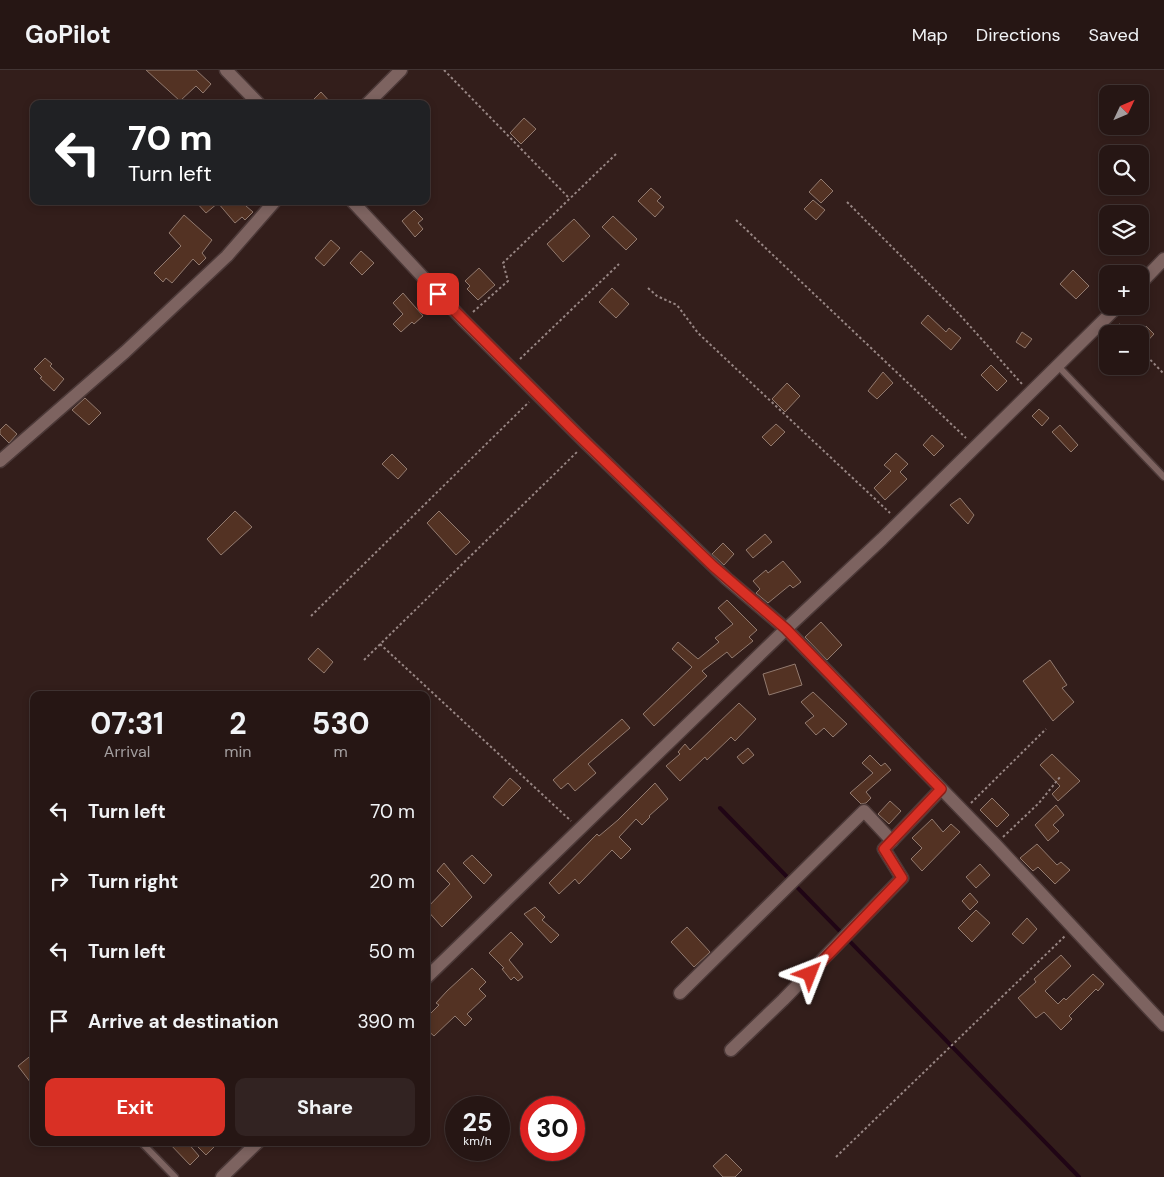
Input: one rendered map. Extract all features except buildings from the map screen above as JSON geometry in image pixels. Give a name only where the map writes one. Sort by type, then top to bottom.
[{"type":"street","points":[[226,70],[255,100]]},
{"type":"street","points":[[371,100],[401,70]]},
{"type":"street","points":[[0,462],[125,352],[227,256],[272,205]]},
{"type":"street","points":[[356,205],[463,320],[586,443],[727,580],[786,629],[995,844],[1164,1025]]},
{"type":"street","points":[[1149,275],[1164,259]]},
{"type":"street","points":[[430,974],[579,828],[900,522],[1109,315]]},
{"type":"street","points":[[731,1050],[783,1000],[902,878],[884,849],[941,789]]},
{"type":"street","points":[[680,993],[864,811],[892,841]]},
{"type":"street","points":[[222,1177],[254,1146]]},
{"type":"lane","points":[[1058,366],[1164,477]]},
{"type":"lane","points":[[144,1146],[175,1177]]},
{"type":"path","points":[[444,70],[569,198]]},
{"type":"path","points":[[463,320],[508,281],[503,263],[616,154]]},
{"type":"path","points":[[847,202],[959,314],[1030,393]]},
{"type":"path","points":[[736,220],[975,447]]},
{"type":"path","points":[[511,367],[619,264]]},
{"type":"path","points":[[648,288],[657,296],[677,305],[698,333],[900,522]]},
{"type":"path","points":[[1149,358],[1164,374]]},
{"type":"path","points":[[311,616],[537,394]]},
{"type":"path","points":[[364,660],[586,443]]},
{"type":"path","points":[[380,644],[579,828]]},
{"type":"path","points":[[962,811],[1046,728]]},
{"type":"path","points":[[995,844],[1038,804],[1060,777]]},
{"type":"path","points":[[836,1157],[1074,928]]},
{"type":"waterway","points":[[720,808],[1079,1177]]},
{"type":"route","points":[[438,294],[574,431],[727,580],[786,629],[941,789],[884,849],[902,878],[810,974]]}]
